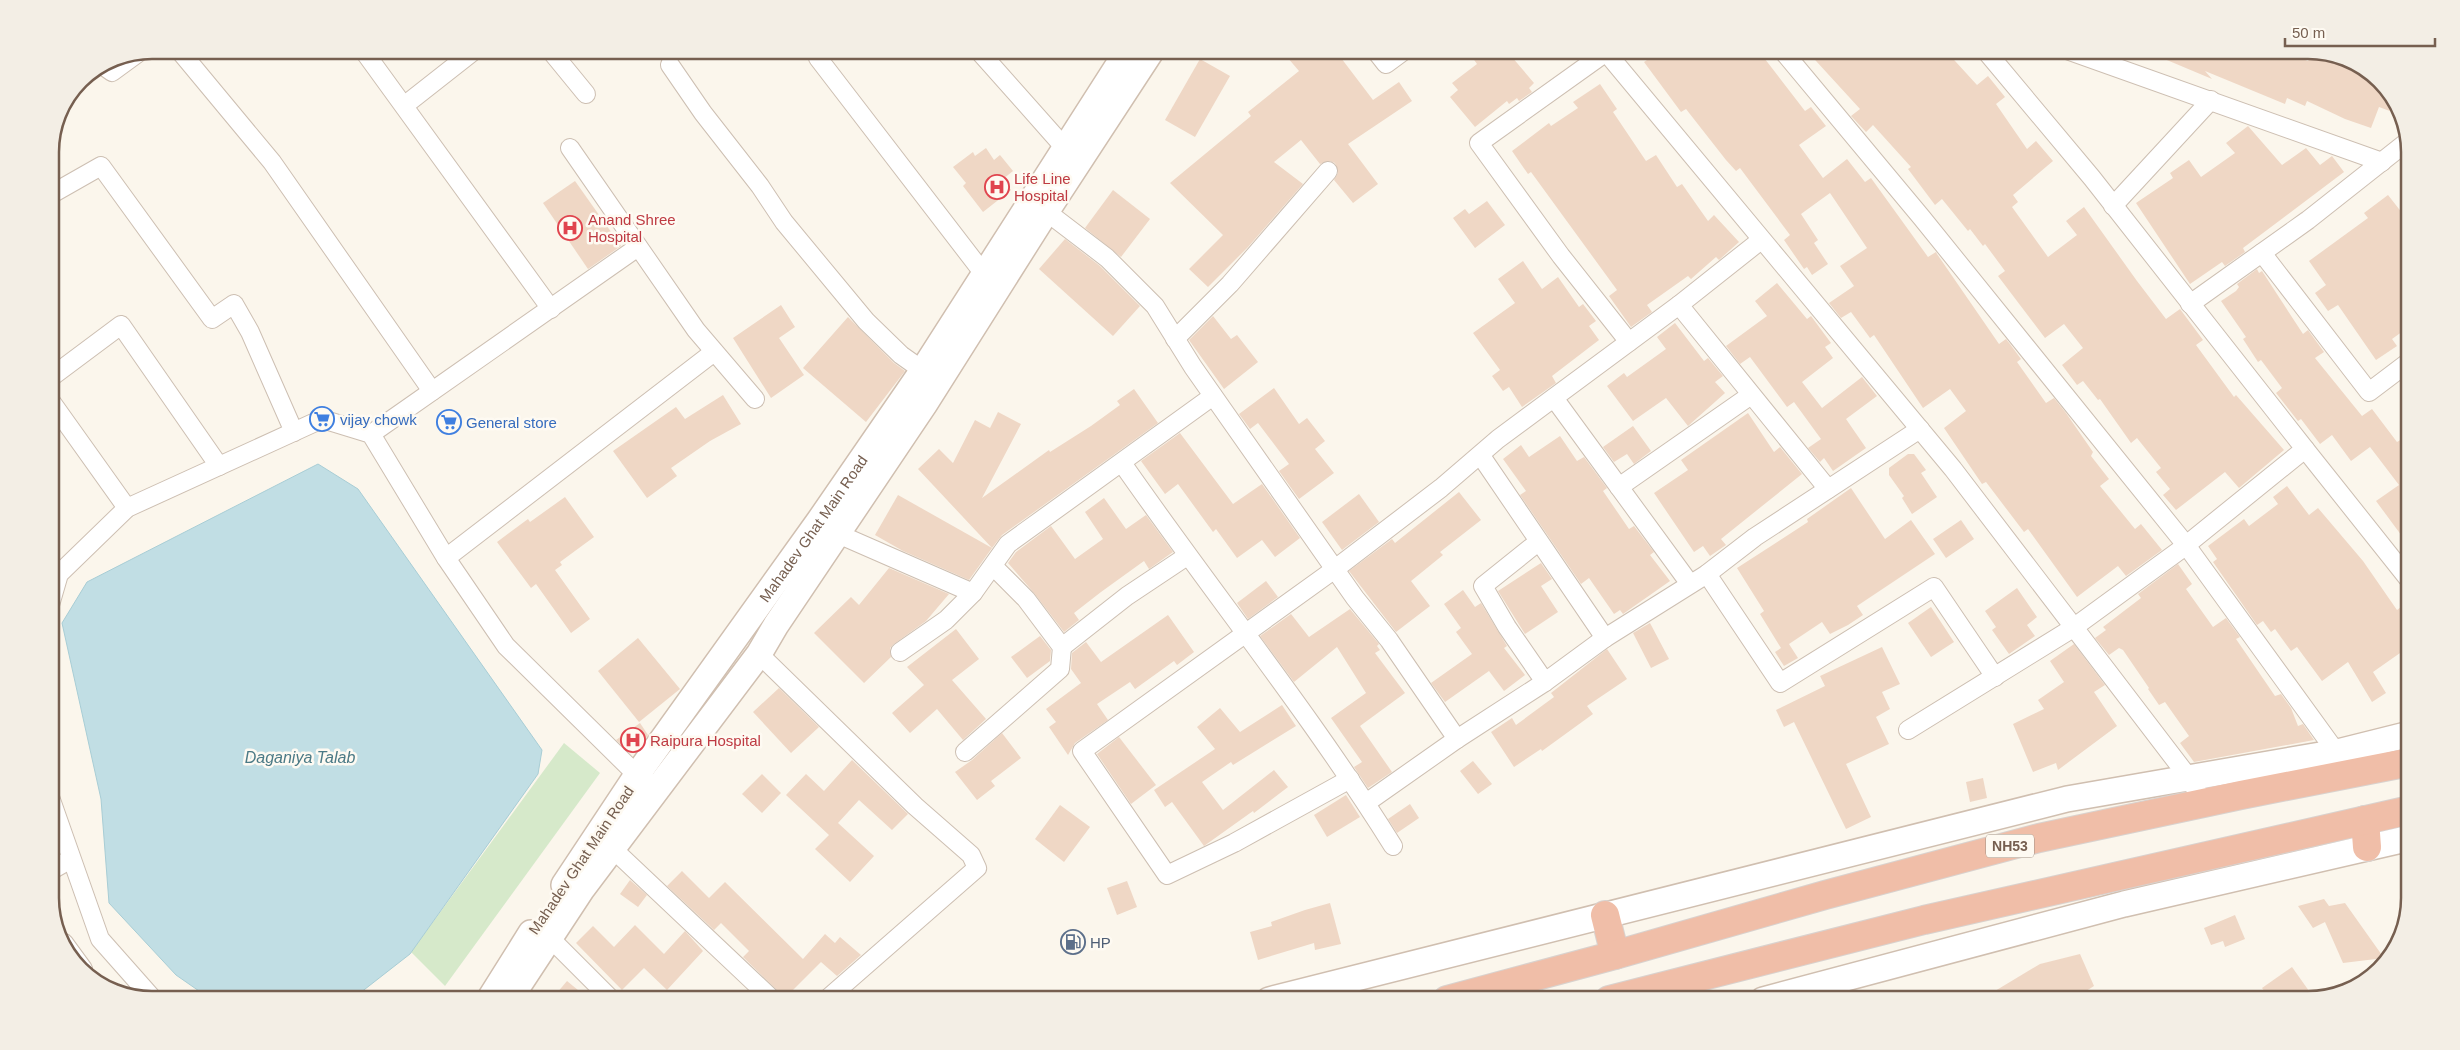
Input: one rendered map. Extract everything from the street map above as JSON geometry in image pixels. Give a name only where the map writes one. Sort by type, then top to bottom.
[{"type":"highway","name":"NH53","points":[[1481,991],[1825,895],[2039,838],[2204,803],[2344,763],[2401,762]]},
{"type":"highway","points":[[1644,991],[1934,917],[2401,812]]},
{"type":"highway","points":[[2365,820],[2367,847]]},
{"type":"highway","points":[[1605,915],[1615,955]]},
{"type":"street","points":[[186,59],[272,162],[432,391]]},
{"type":"street","points":[[370,59],[551,309]]},
{"type":"street","points":[[405,105],[464,59]]},
{"type":"street","points":[[557,59],[586,94]]},
{"type":"street","points":[[819,59],[984,274]]},
{"type":"street","points":[[986,59],[1065,148]]},
{"type":"street","name":"Mahadev Ghat Main Road","points":[[493,991],[509,965],[582,860],[648,782],[829,527],[931,376],[984,274],[1038,206],[1065,148],[1122,59]]},
{"type":"street","points":[[670,65],[794,234],[882,337],[901,355],[931,376],[1038,206],[1145,59]]},
{"type":"street","points":[[1382,59],[1386,64],[1393,59]]},
{"type":"street","points":[[1597,59],[1479,143],[1561,256],[1629,342]]},
{"type":"street","points":[[1614,59],[1761,240],[1953,469],[2073,628],[2190,778],[2204,803]]},
{"type":"street","points":[[1790,59],[1947,248],[2186,545],[2344,763]]},
{"type":"street","points":[[1992,59],[2113,206],[2401,569]]},
{"type":"street","points":[[2093,59],[2382,162]]},
{"type":"street","points":[[108,69],[112,72],[123,64]]},
{"type":"street","points":[[2113,206],[2210,100]]},
{"type":"street","points":[[2190,304],[2262,253],[2401,147]]},
{"type":"street","points":[[570,148],[696,330],[755,398]]},
{"type":"street","points":[[59,190],[101,166],[212,319],[234,304],[250,332],[294,432]]},
{"type":"street","points":[[1176,339],[1230,284],[1328,171]]},
{"type":"street","points":[[1038,206],[1108,258],[1155,306],[1213,396],[1335,569],[1389,640],[1457,738]]},
{"type":"street","points":[[1350,778],[1234,843],[1167,875],[1082,751],[1335,569],[1481,456],[1498,439],[1679,305],[1761,240]]},
{"type":"street","points":[[371,434],[638,247]]},
{"type":"street","points":[[2262,253],[2369,392],[2401,367]]},
{"type":"street","points":[[1679,305],[1828,490]]},
{"type":"street","points":[[59,371],[121,325],[219,466]]},
{"type":"street","points":[[446,558],[714,352]]},
{"type":"street","points":[[1619,487],[1751,394]]},
{"type":"street","points":[[900,652],[946,620],[973,593],[1008,544],[1213,396]]},
{"type":"street","points":[[1554,398],[1690,584]]},
{"type":"street","points":[[59,413],[127,508]]},
{"type":"street","points":[[59,574],[127,508],[322,419],[371,434],[446,558],[506,646],[648,782]]},
{"type":"street","points":[[1366,803],[1457,738],[1545,682],[1605,638],[1707,574],[1755,538],[1920,429]]},
{"type":"street","points":[[1908,730],[2073,628],[2186,545],[2304,449]]},
{"type":"street","points":[[1481,456],[1605,638]]},
{"type":"street","points":[[1122,463],[1187,556],[1350,778],[1393,846]]},
{"type":"street","points":[[515,991],[549,937],[613,849],[648,782],[759,654],[829,527],[973,593]]},
{"type":"street","points":[[1538,542],[1482,586],[1507,628],[1545,682]]},
{"type":"street","points":[[1062,647],[1127,596],[1187,556]]},
{"type":"street","points":[[965,752],[1060,670],[1062,647],[1026,599],[993,566]]},
{"type":"street","points":[[1707,574],[1780,683],[1934,587],[1995,677]]},
{"type":"street","points":[[759,654],[915,806],[971,855],[977,868],[836,991]]},
{"type":"street","points":[[1305,991],[2066,799],[2190,778],[2344,763],[2401,738]]},
{"type":"street","points":[[59,824],[100,939],[146,990]]},
{"type":"street","points":[[1797,991],[2124,904],[2401,840]]},
{"type":"street","points":[[613,849],[763,991]]},
{"type":"street","points":[[59,866],[71,859]]},
{"type":"street","points":[[549,937],[603,991]]},
{"type":"green space","points":[[564,743],[600,773],[445,986],[411,952]]},
{"type":"water","name":"Daganiya Talab","points":[[318,464],[358,489],[542,750],[538,774],[410,954],[363,991],[199,991],[176,975],[109,903],[101,799],[62,623],[87,582]]},
{"type":"building","points":[[1200,59],[1230,76],[1195,137],[1165,120]]},
{"type":"building","points":[[1289,59],[1342,59],[1373,100],[1399,82],[1412,101],[1348,144],[1378,184],[1353,203],[1334,180],[1338,173],[1335,163],[1330,161],[1320,164],[1301,140],[1274,162],[1303,184],[1248,247],[1208,287],[1189,269],[1223,235],[1170,183],[1251,116],[1248,112],[1299,71]]},
{"type":"building","points":[[1473,59],[1514,59],[1534,83],[1529,88],[1532,92],[1519,101],[1517,98],[1509,104],[1507,101],[1475,127],[1450,97],[1458,90],[1452,83],[1477,64]]},
{"type":"building","points":[[1765,59],[1805,111],[1811,107],[1826,126],[1799,145],[1823,178],[1847,159],[1865,182],[1871,178],[1928,257],[1936,252],[1999,344],[2006,339],[2010,344],[2021,359],[2017,362],[2046,403],[2054,398],[2066,413],[2093,452],[2091,456],[2109,479],[2100,486],[2135,529],[2141,524],[2162,550],[2126,576],[2118,566],[2077,597],[2028,529],[2024,532],[1986,482],[1982,484],[1944,428],[1966,411],[1950,389],[1923,408],[1874,335],[1870,338],[1851,312],[1841,318],[1829,303],[1854,286],[1840,266],[1867,248],[1830,193],[1801,214],[1818,240],[1814,243],[1828,264],[1812,275],[1807,267],[1804,269],[1784,240],[1790,235],[1740,168],[1736,171],[1686,109],[1681,112],[1644,62],[1647,60]]},
{"type":"building","points":[[1814,59],[1953,59],[1977,85],[1988,76],[2005,97],[1996,104],[2027,149],[2036,141],[2053,161],[2013,195],[2018,202],[2012,207],[2048,257],[2077,235],[2066,221],[2084,207],[2166,319],[2180,309],[2203,340],[2196,345],[2234,397],[2236,395],[2284,450],[2239,488],[2225,472],[2176,510],[2163,495],[2170,489],[2156,472],[2161,468],[2137,438],[2131,443],[2100,399],[2098,400],[2083,381],[2077,385],[2062,365],[2083,348],[2064,324],[2045,338],[1998,276],[2005,271],[1985,244],[1983,246],[1970,229],[1968,231],[1942,199],[1935,205],[1908,169],[1911,167],[1873,125],[1866,132],[1851,116],[1860,109]]},
{"type":"building","points":[[2164,59],[2303,59],[2308,61],[2309,59],[2332,62],[2350,69],[2365,78],[2382,95],[2392,112],[2379,107],[2371,128],[2345,119],[2307,101],[2305,106],[2287,98],[2285,104],[2205,71],[2212,79]]},
{"type":"building","points":[[1600,84],[1617,109],[1613,112],[1646,161],[1656,155],[1677,187],[1682,184],[1708,221],[1714,215],[1739,242],[1719,260],[1716,257],[1691,279],[1688,276],[1647,305],[1652,312],[1631,327],[1609,296],[1617,290],[1531,172],[1528,174],[1512,151],[1549,123],[1551,126],[1578,108],[1573,102]]},
{"type":"building","points":[[2248,126],[2282,165],[2306,148],[2320,165],[2332,156],[2344,172],[2243,248],[2245,252],[2225,266],[2222,262],[2190,284],[2136,203],[2173,178],[2170,173],[2189,160],[2201,177],[2235,153],[2226,143]]},
{"type":"building","points":[[986,148],[994,160],[1000,155],[1013,171],[1003,179],[1011,190],[983,212],[963,186],[966,183],[953,167],[973,152],[975,156]]},
{"type":"building","points":[[575,181],[621,246],[588,269],[543,203]]},
{"type":"building","points":[[1113,190],[1150,219],[1121,257],[1085,228]]},
{"type":"building","points":[[2388,195],[2401,212],[2401,332],[2392,339],[2397,346],[2376,360],[2338,305],[2328,311],[2315,293],[2326,285],[2309,261],[2368,218],[2364,213]]},
{"type":"building","points":[[1487,201],[1505,225],[1475,248],[1453,218],[1465,209],[1469,214]]},
{"type":"building","points":[[1065,239],[1100,266],[1140,306],[1113,336],[1039,269]]},
{"type":"building","points":[[1523,261],[1542,289],[1558,277],[1579,307],[1583,304],[1596,321],[1589,326],[1599,340],[1552,376],[1556,383],[1522,407],[1509,387],[1503,391],[1492,376],[1500,370],[1473,333],[1515,303],[1498,279]]},
{"type":"building","points":[[2257,269],[2259,273],[2262,271],[2303,334],[2308,330],[2324,352],[2315,358],[2362,416],[2372,409],[2397,442],[2401,440],[2401,535],[2376,501],[2399,485],[2370,447],[2351,461],[2332,435],[2320,444],[2301,419],[2298,421],[2276,393],[2282,388],[2261,360],[2258,362],[2243,339],[2246,337],[2221,301],[2236,291],[2239,287],[2237,284]]},
{"type":"building","points":[[1777,283],[1807,319],[1811,316],[1831,343],[1825,347],[1833,358],[1802,382],[1822,408],[1862,377],[1877,396],[1846,419],[1866,448],[1833,471],[1824,458],[1820,462],[1808,448],[1821,439],[1794,402],[1787,407],[1750,357],[1740,364],[1726,346],[1767,316],[1755,301]]},
{"type":"building","points":[[781,305],[795,327],[779,338],[804,375],[771,398],[733,338]]},
{"type":"building","points":[[1213,316],[1231,339],[1237,335],[1258,362],[1224,389],[1189,340]]},
{"type":"building","points":[[848,317],[894,363],[905,371],[866,422],[803,368]]},
{"type":"building","points":[[1675,323],[1704,361],[1708,358],[1723,376],[1715,382],[1725,393],[1688,426],[1666,398],[1633,421],[1607,386],[1624,373],[1627,377],[1666,349],[1657,337]]},
{"type":"building","points":[[1274,388],[1299,424],[1307,418],[1325,441],[1315,449],[1334,473],[1299,499],[1279,471],[1289,464],[1258,423],[1250,429],[1239,414]]},
{"type":"building","points":[[1134,389],[1158,423],[1002,535],[992,548],[918,469],[939,449],[953,463],[975,420],[990,428],[998,412],[1021,424],[982,498],[1049,450],[1050,452],[1091,426],[1120,405],[1117,401]]},
{"type":"building","points":[[723,395],[741,424],[710,441],[671,468],[677,476],[647,498],[613,451],[676,407],[685,419]]},
{"type":"building","points":[[1748,413],[1774,452],[1780,447],[1802,474],[1721,539],[1726,545],[1710,556],[1703,546],[1694,552],[1654,493],[1688,470],[1681,460]]},
{"type":"building","points":[[1633,426],[1651,451],[1634,464],[1627,454],[1614,462],[1603,447]]},
{"type":"building","points":[[1180,433],[1233,504],[1262,484],[1300,538],[1275,557],[1262,540],[1237,558],[1216,529],[1213,532],[1178,484],[1165,494],[1141,461]]},
{"type":"building","points":[[1560,436],[1577,461],[1584,457],[1607,488],[1603,491],[1629,529],[1634,526],[1654,552],[1650,555],[1670,581],[1623,614],[1620,610],[1614,614],[1589,578],[1581,584],[1520,495],[1526,491],[1503,459],[1521,445],[1529,457]]},
{"type":"building","points":[[1908,454],[1914,454],[1926,470],[1921,473],[1937,497],[1912,514],[1902,498],[1904,496],[1889,475],[1889,468]]},
{"type":"building","points":[[2287,486],[2309,515],[2318,508],[2363,561],[2397,610],[2401,607],[2401,652],[2373,672],[2386,693],[2372,702],[2348,662],[2322,681],[2297,647],[2291,651],[2275,629],[2271,632],[2263,621],[2257,625],[2213,562],[2217,559],[2208,546],[2244,519],[2249,526],[2278,504],[2273,497]]},
{"type":"building","points":[[1851,488],[1885,539],[1911,520],[1935,554],[1857,606],[1863,615],[1848,625],[1830,634],[1822,622],[1789,644],[1798,658],[1784,666],[1775,652],[1781,648],[1760,614],[1764,611],[1737,568],[1808,522],[1807,519]]},
{"type":"building","points":[[1459,492],[1481,520],[1440,552],[1443,555],[1411,581],[1430,606],[1396,632],[1349,571],[1392,539],[1395,543]]},
{"type":"building","points":[[1359,494],[1379,522],[1342,550],[1322,522]]},
{"type":"building","points":[[898,495],[992,548],[969,580],[903,551],[875,535]]},
{"type":"building","points":[[565,497],[594,537],[560,562],[562,565],[555,570],[590,619],[571,633],[536,584],[531,588],[497,542],[528,519],[530,522]]},
{"type":"building","points":[[1104,498],[1126,529],[1146,515],[1173,552],[1149,569],[1144,561],[1101,592],[1074,613],[1079,620],[1064,632],[1008,563],[1016,552],[1051,526],[1075,559],[1103,539],[1085,512]]},
{"type":"building","points":[[1961,520],[1974,539],[1946,558],[1933,539]]},
{"type":"building","points":[[1541,563],[1552,579],[1541,586],[1558,612],[1525,634],[1498,591]]},
{"type":"building","points":[[2178,564],[2192,584],[2186,589],[2213,627],[2226,618],[2240,637],[2236,639],[2275,696],[2281,694],[2291,708],[2298,726],[2303,724],[2314,740],[2194,762],[2180,743],[2189,736],[2165,702],[2159,705],[2123,650],[2119,648],[2109,655],[2095,638],[2106,630],[2103,627],[2141,598],[2138,594]]},
{"type":"building","points":[[889,568],[949,594],[926,621],[890,648],[891,657],[864,683],[814,633],[851,597],[859,605]]},
{"type":"building","points":[[1266,581],[1278,597],[1248,619],[1237,603]]},
{"type":"building","points":[[2017,588],[2037,617],[2027,625],[2035,636],[2009,654],[1992,630],[1996,627],[1985,611]]},
{"type":"building","points":[[1463,590],[1475,607],[1481,603],[1507,646],[1504,648],[1525,675],[1504,691],[1489,671],[1445,702],[1431,683],[1472,654],[1456,632],[1461,628],[1444,604]]},
{"type":"building","points":[[1931,607],[1954,642],[1931,657],[1908,623]]},
{"type":"building","points":[[1350,609],[1379,644],[1377,646],[1380,650],[1375,653],[1405,693],[1360,726],[1392,772],[1368,788],[1354,767],[1362,762],[1331,718],[1366,693],[1337,647],[1294,682],[1260,636],[1291,614],[1309,637]]},
{"type":"building","points":[[1168,615],[1194,652],[1177,665],[1174,661],[1135,689],[1130,682],[1097,704],[1108,720],[1075,743],[1068,755],[1049,727],[1056,722],[1046,709],[1081,683],[1071,669],[1072,653],[1086,642],[1101,662]]},
{"type":"building","points":[[1650,623],[1669,659],[1651,668],[1633,633]]},
{"type":"building","points":[[956,629],[979,659],[952,680],[986,719],[963,740],[937,709],[910,733],[892,713],[924,685],[907,667]]},
{"type":"building","points":[[1040,636],[1051,650],[1050,661],[1027,678],[1011,657]]},
{"type":"building","points":[[638,638],[680,689],[639,722],[598,671]]},
{"type":"building","points":[[2074,644],[2105,685],[2094,692],[2117,726],[2058,770],[2056,763],[2033,772],[2013,724],[2044,709],[2038,700],[2064,682],[2050,661]]},
{"type":"building","points":[[1882,647],[1900,684],[1882,692],[1890,709],[1876,717],[1889,744],[1846,764],[1871,817],[1846,829],[1794,722],[1784,727],[1776,710],[1825,686],[1820,676]]},
{"type":"building","points":[[1607,649],[1627,679],[1587,706],[1593,714],[1542,751],[1541,749],[1514,767],[1491,732],[1512,718],[1516,725],[1554,697],[1551,693]]},
{"type":"building","points":[[779,688],[819,727],[791,753],[753,712]]},
{"type":"building","points":[[1282,705],[1296,726],[1233,765],[1231,762],[1202,782],[1223,810],[1274,770],[1288,787],[1254,813],[1253,811],[1204,846],[1172,802],[1165,807],[1154,790],[1215,749],[1197,727],[1220,708],[1240,732]]},
{"type":"building","points":[[640,723],[648,735],[642,743],[629,752],[616,740]]},
{"type":"building","points":[[1002,733],[1021,758],[991,781],[995,786],[977,800],[955,772],[972,760]]},
{"type":"building","points":[[1119,737],[1156,785],[1131,804],[1097,754]]},
{"type":"building","points":[[852,760],[908,814],[892,830],[859,800],[838,823],[874,856],[850,882],[815,849],[829,835],[786,795],[806,774],[824,791]]},
{"type":"building","points":[[1473,761],[1492,784],[1478,794],[1460,771]]},
{"type":"building","points":[[762,774],[781,793],[762,813],[742,794]]},
{"type":"building","points":[[1983,778],[1987,798],[1970,802],[1966,782]]},
{"type":"building","points":[[1346,795],[1360,817],[1327,837],[1314,815]]},
{"type":"building","points":[[1410,804],[1419,818],[1397,833],[1388,819]]},
{"type":"building","points":[[1060,805],[1090,827],[1064,862],[1035,839]]},
{"type":"building","points":[[682,871],[709,898],[725,882],[803,959],[825,934],[835,943],[840,937],[861,955],[837,976],[821,962],[792,991],[778,991],[743,957],[749,951],[721,923],[714,930],[667,886]]},
{"type":"building","points":[[630,880],[647,895],[638,907],[620,894]]},
{"type":"building","points":[[1127,881],[1137,907],[1117,915],[1107,888]]},
{"type":"building","points":[[2324,899],[2329,906],[2345,903],[2382,955],[2378,959],[2343,963],[2325,922],[2313,928],[2298,906]]},
{"type":"building","points":[[1330,903],[1341,944],[1315,950],[1314,943],[1258,960],[1250,932],[1272,926],[1271,922]]},
{"type":"building","points":[[2235,915],[2245,939],[2225,947],[2223,941],[2211,945],[2204,928]]},
{"type":"building","points":[[635,925],[664,954],[685,931],[703,951],[667,990],[644,968],[622,990],[576,943],[593,926],[614,947]]},
{"type":"building","points":[[2080,954],[2094,986],[2086,991],[1995,991],[2040,964]]},
{"type":"building","points":[[2292,967],[2309,991],[2264,991],[2262,988]]},
{"type":"building","points":[[567,981],[579,991],[559,991]]},
{"type":"place","name":"Life Line Hospital","points":[[997,187]]},
{"type":"place","name":"Anand Shree Hospital","points":[[570,228]]},
{"type":"place","name":"vijay chowk","points":[[322,419]]},
{"type":"place","name":"General store","points":[[449,422]]},
{"type":"place","name":"Raipura Hospital","points":[[633,740]]},
{"type":"place","name":"HP","points":[[1073,942]]}]
